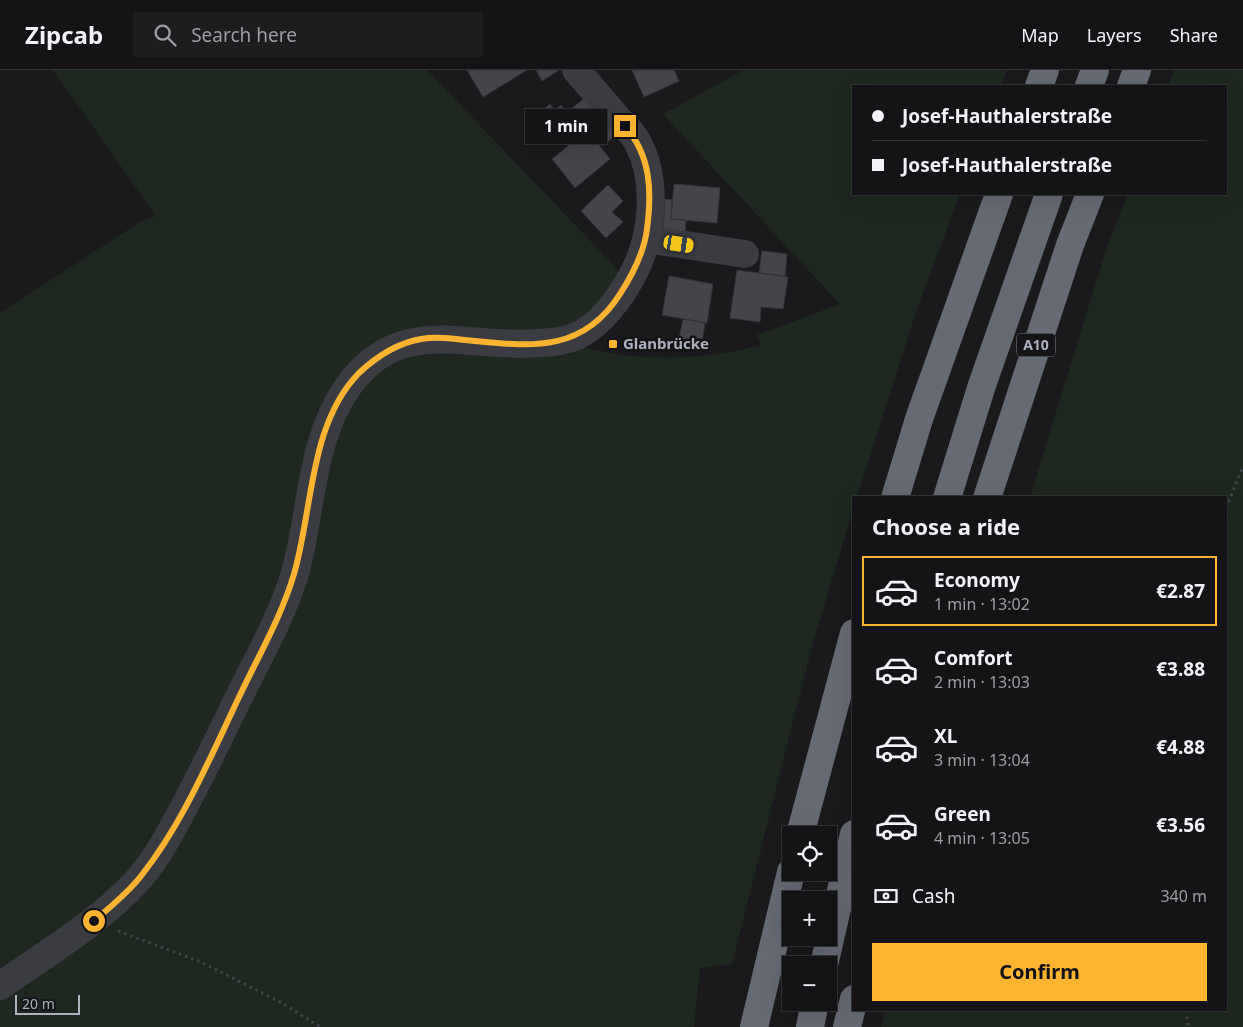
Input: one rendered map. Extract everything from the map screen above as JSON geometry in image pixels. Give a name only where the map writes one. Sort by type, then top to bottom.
[{"type":"highway","points":[[1039,85],[1045,70]]},
{"type":"highway","points":[[1089,85],[1095,70]]},
{"type":"highway","points":[[1131,85],[1137,70]]},
{"type":"highway","points":[[896,496],[919,419],[998,195]]},
{"type":"highway","name":"A10","points":[[948,496],[982,385],[1049,195]]},
{"type":"highway","name":"A10","points":[[988,496],[1070,245],[1090,195]]},
{"type":"highway","points":[[802,826],[852,640]]},
{"type":"highway","points":[[826,956],[852,843]]},
{"type":"highway","points":[[754,1027],[789,881]]},
{"type":"highway","points":[[847,1027],[852,1007]]},
{"type":"highway","points":[[810,1027],[813,1011]]},
{"type":"street","points":[[0,986],[94,921],[140,878],[152,862],[193,791],[289,591],[301,546],[324,438],[338,403],[347,387],[376,359],[406,343],[422,339],[448,338],[506,344],[529,344],[562,341],[580,335],[611,308],[635,272],[646,239],[651,202],[647,163],[637,140],[576,70]]},
{"type":"street","points":[[646,239],[745,254]]},
{"type":"path","points":[[1227,506],[1243,466]]},
{"type":"path","points":[[94,921],[202,962],[282,1003],[320,1027]]},
{"type":"path","points":[[1186,1011],[1188,1027]]},
{"type":"shaded area","points":[[53,70],[427,70],[624,276],[608,300],[571,329],[585,348],[629,356],[651,357],[718,354],[762,345],[757,335],[840,304],[663,114],[744,70],[1007,70],[1001,85],[852,85],[852,195],[960,195],[916,312],[857,496],[852,496],[852,513],[812,646],[732,964],[700,968],[694,1027],[0,1027],[0,313],[143,220],[156,216]]},
{"type":"shaded area","points":[[1174,70],[1243,70],[1243,1027],[881,1027],[885,1011],[1227,1011],[1227,496],[1030,496],[1106,250],[1128,195],[1227,195],[1227,85],[1168,85]]},
{"type":"building","points":[[467,70],[527,70],[483,97]]},
{"type":"building","points":[[536,70],[557,70],[558,71],[542,81]]},
{"type":"building","points":[[632,70],[674,70],[679,81],[644,97]]},
{"type":"building","points":[[585,98],[597,113],[584,123],[572,108]]},
{"type":"building","points":[[550,104],[555,110],[561,105],[575,123],[551,143],[537,126],[541,122],[535,116]]},
{"type":"building","points":[[603,121],[615,136],[602,146],[591,131]]},
{"type":"building","points":[[590,134],[610,159],[575,188],[552,159],[578,138],[581,142]]},
{"type":"building","points":[[674,184],[720,188],[717,223],[671,219]]},
{"type":"building","points":[[608,185],[623,201],[612,212],[623,222],[606,238],[581,211]]},
{"type":"building","points":[[665,199],[672,200],[671,219],[686,220],[685,233],[663,231]]},
{"type":"building","points":[[762,251],[787,254],[785,276],[759,273]]},
{"type":"building","points":[[737,270],[788,277],[783,309],[761,307],[760,322],[730,318]]},
{"type":"building","points":[[669,276],[713,284],[707,323],[662,315]]},
{"type":"building","points":[[683,319],[705,323],[702,343],[679,339]]},
{"type":"place","name":"Glanbrücke","points":[[613,344]]},
{"type":"route","points":[[94,921],[140,878],[152,862],[193,791],[246,682],[289,591],[303,539],[326,429],[347,387],[359,373],[376,359],[406,343],[422,339],[448,338],[506,344],[562,341],[580,335],[611,308],[635,272],[646,239],[651,202],[647,163],[637,140],[625,126]]}]
